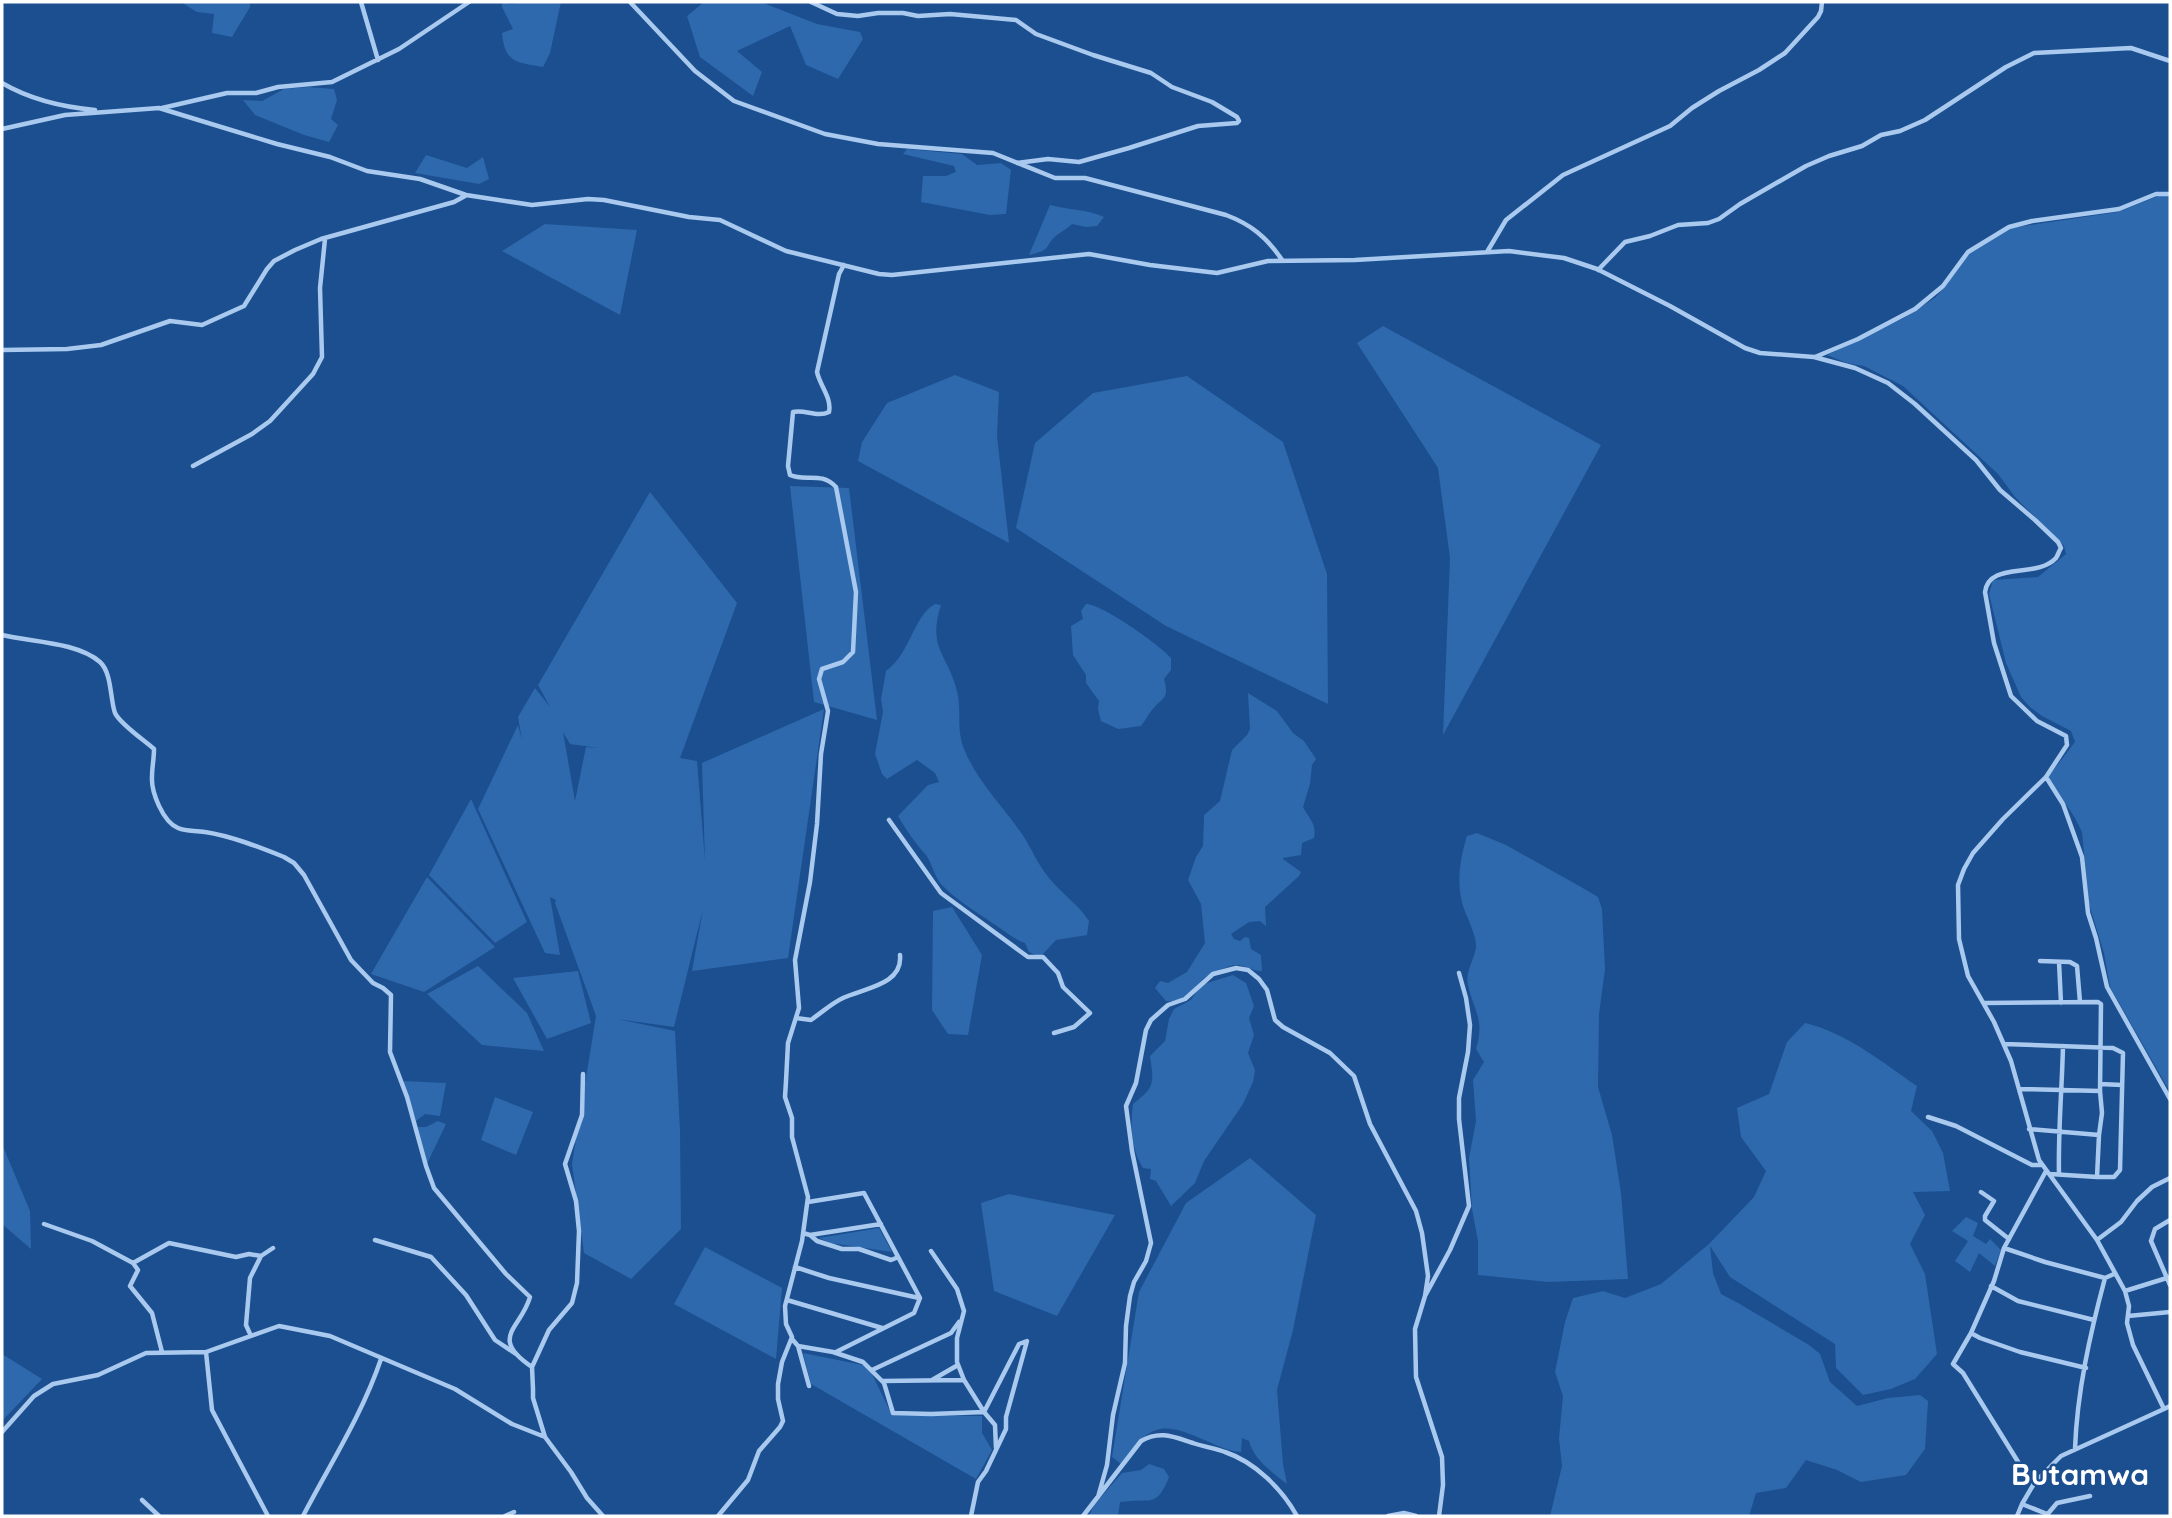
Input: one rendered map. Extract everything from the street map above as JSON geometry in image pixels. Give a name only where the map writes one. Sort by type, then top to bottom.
[{"type":"street","points":[[361,2],[378,60]]},
{"type":"street","points":[[2,129],[65,116],[159,108],[227,93],[256,93],[278,87],[332,82],[378,60],[468,2]]},
{"type":"street","points":[[630,2],[695,71],[734,101],[825,134],[878,144],[993,153],[1055,178],[1085,178],[1226,215],[1246,223],[1273,246],[1283,260]]},
{"type":"street","points":[[811,2],[837,15],[950,14],[1016,20],[1036,34],[1151,73],[1172,87],[1212,102],[1237,117],[1239,121],[1237,124],[1198,125],[1079,162],[1048,159],[1017,163]]},
{"type":"street","points":[[1486,252],[1506,220],[1563,175],[1670,126],[1718,91],[1759,71],[1785,53],[1818,17],[1822,2]]},
{"type":"street","points":[[1598,270],[1625,242],[1655,235],[1678,225],[1708,223],[1719,219],[1806,166],[1925,120],[2034,52],[2131,48],[2170,61]]},
{"type":"street","points":[[2,83],[48,103],[109,112]]},
{"type":"street","points":[[159,108],[277,145],[330,157],[367,171],[420,179],[466,195],[531,205],[604,200],[689,217],[720,220],[786,251],[879,274],[892,275],[1089,254],[1217,273],[1255,262],[1283,260],[1355,260],[1509,251],[1539,254],[1564,258],[1598,270],[1760,354],[1814,358],[1855,368],[1888,383],[1976,460],[2000,490],[2058,542],[2061,548],[2055,559],[2039,568],[1999,573],[1986,583],[1994,643],[2011,696],[2037,721],[2066,736],[2067,745],[2046,778],[1973,853],[1964,869],[1958,885],[1959,939],[1968,976],[2004,1044],[2020,1089],[2041,1165],[2097,1240],[2125,1291],[2129,1306],[2127,1323],[2133,1345],[2164,1409]]},
{"type":"street","points":[[1814,358],[1858,339],[1915,309],[1943,286],[1968,252],[2009,227],[2042,219],[2119,209],[2156,194],[2170,194]]},
{"type":"street","points":[[2,350],[67,349],[101,345],[170,321],[202,325],[244,306],[274,261],[325,239],[454,202],[466,195]]},
{"type":"street","points":[[193,466],[252,434],[270,421],[313,374],[321,357],[320,288],[325,239]]},
{"type":"street","points":[[809,1386],[798,1346],[786,1324],[787,1300],[808,1202],[792,1137],[792,1118],[785,1097],[788,1043],[799,1002],[795,960],[810,882],[821,754],[828,711],[819,679],[822,669],[843,662],[853,652],[856,592],[836,487],[826,479],[794,477],[788,472],[788,466],[793,412],[821,415],[830,409],[817,372],[839,274],[844,265]]},
{"type":"street","points":[[2,635],[86,653],[103,664],[112,688],[116,715],[154,749],[155,763],[151,778],[160,812],[166,821],[178,829],[189,832],[203,831],[261,848],[294,863],[304,875],[351,960],[373,983],[391,995],[390,1052],[407,1097],[434,1188],[506,1274],[530,1297],[512,1328],[511,1345],[516,1354]]},
{"type":"street","points":[[2046,778],[2063,804],[2082,857],[2088,913],[2107,987],[2170,1099]]},
{"type":"street","points":[[889,820],[941,893],[1028,957],[1043,957],[1058,973],[1063,987],[1090,1013],[1074,1027],[1054,1033]]},
{"type":"street","points":[[796,1018],[811,1020],[841,998],[892,979],[901,962],[900,955]]},
{"type":"street","points":[[2040,961],[2070,962],[2077,966],[2080,1002]]},
{"type":"street","points":[[2059,962],[2061,1003]]},
{"type":"street","points":[[1098,1497],[1107,1465],[1113,1415],[1125,1363],[1130,1296],[1151,1243],[1132,1151],[1126,1106],[1136,1083],[1146,1030],[1151,1020],[1168,1005],[1185,999],[1213,974],[1236,968],[1248,971],[1259,979],[1267,990],[1275,1020],[1330,1053],[1354,1076],[1370,1124],[1416,1211],[1428,1276],[1415,1329],[1414,1360],[1416,1377],[1442,1457],[1443,1485],[1439,1516]]},
{"type":"street","points":[[1425,1296],[1450,1250],[1469,1206],[1459,1098],[1470,1025],[1459,973]]},
{"type":"street","points":[[1983,1003],[2101,1004],[2102,1113],[2097,1177]]},
{"type":"street","points":[[2004,1044],[2113,1048],[2123,1053],[2120,1171],[2114,1177],[2048,1173]]},
{"type":"street","points":[[2059,1175],[2058,1131],[2063,1046]]},
{"type":"street","points":[[583,1073],[582,1115],[565,1164],[576,1201],[579,1231],[578,1283],[572,1303],[549,1330],[532,1367],[533,1398],[545,1437],[599,1515]]},
{"type":"street","points":[[2100,1084],[2122,1085]]},
{"type":"street","points":[[2020,1089],[2100,1091]]},
{"type":"street","points":[[1928,1117],[1955,1126],[2032,1165],[2041,1165]]},
{"type":"street","points":[[2029,1129],[2099,1135]]},
{"type":"street","points":[[2035,1482],[2020,1465],[1969,1382],[1953,1364],[1971,1333],[2004,1248],[2048,1173]]},
{"type":"street","points":[[2097,1240],[2121,1222],[2152,1187],[2170,1178]]},
{"type":"street","points":[[1981,1192],[1994,1201],[1985,1220],[2009,1239]]},
{"type":"street","points":[[808,1202],[864,1193],[920,1298],[914,1313],[835,1353]]},
{"type":"street","points":[[2170,1220],[2155,1229],[2151,1241],[2170,1285]]},
{"type":"street","points":[[44,1224],[92,1241],[133,1263],[138,1270],[130,1286],[152,1313],[162,1352]]},
{"type":"street","points":[[810,1235],[881,1224]]},
{"type":"street","points":[[803,1233],[842,1249],[859,1249],[891,1260],[896,1258]]},
{"type":"street","points":[[375,1240],[431,1258],[466,1296],[495,1340],[532,1367]]},
{"type":"street","points":[[133,1263],[169,1243],[236,1257],[249,1254],[261,1256]]},
{"type":"street","points":[[251,1336],[246,1325],[250,1278],[261,1256],[273,1248]]},
{"type":"street","points":[[2004,1248],[2105,1278],[2114,1274]]},
{"type":"street","points":[[931,1251],[957,1289],[964,1311],[957,1338],[958,1365],[964,1380],[995,1425],[996,1449]]},
{"type":"street","points":[[795,1267],[829,1278],[920,1298]]},
{"type":"street","points":[[2075,1450],[2076,1418],[2094,1320],[2105,1278]]},
{"type":"street","points":[[2125,1291],[2169,1278]]},
{"type":"street","points":[[1991,1286],[2018,1301],[2094,1320]]},
{"type":"street","points":[[787,1300],[883,1328]]},
{"type":"street","points":[[2128,1316],[2170,1312]]},
{"type":"street","points":[[872,1370],[951,1332],[962,1319]]},
{"type":"street","points":[[2,1432],[34,1396],[52,1384],[98,1375],[146,1353],[206,1352],[279,1326],[330,1336],[455,1389],[512,1424],[545,1437]]},
{"type":"street","points":[[1971,1333],[2020,1352],[2086,1368]]},
{"type":"street","points":[[718,1516],[748,1480],[759,1451],[783,1421],[778,1384],[782,1362],[792,1339]]},
{"type":"street","points":[[971,1516],[978,1482],[1006,1429],[1006,1417],[1027,1341],[1018,1344],[984,1412]]},
{"type":"street","points":[[798,1346],[863,1362],[882,1381],[893,1413],[984,1412]]},
{"type":"street","points":[[206,1352],[212,1410],[268,1516]]},
{"type":"street","points":[[303,1516],[358,1417],[381,1359]]},
{"type":"street","points":[[932,1381],[958,1365]]},
{"type":"street","points":[[882,1381],[964,1380]]},
{"type":"street","points":[[2017,1516],[2035,1482],[2061,1456],[2170,1406]]},
{"type":"street","points":[[1083,1516],[1141,1441],[1164,1434],[1225,1452],[1252,1464],[1297,1516]]},
{"type":"street","points":[[2022,1504],[2047,1515],[2057,1503],[2090,1496]]},
{"type":"street","points":[[142,1500],[159,1516]]},
{"type":"street","points":[[505,1516],[514,1512]]},
{"type":"street","points":[[1388,1516],[1404,1513],[1416,1516]]},
{"type":"shaded area","points":[[250,2],[250,7],[232,37],[212,33],[214,14],[197,12],[184,4]]},
{"type":"shaded area","points":[[502,2],[561,2],[550,53],[543,67],[519,62],[509,56],[502,33],[513,29]]},
{"type":"shaded area","points":[[704,2],[761,2],[817,24],[860,32],[863,39],[838,79],[806,65],[790,26],[737,51],[762,72],[753,96],[700,57],[687,16]]},
{"type":"shaded area","points":[[284,89],[334,89],[337,100],[331,119],[338,125],[329,142],[255,115],[243,100],[262,101]]},
{"type":"shaded area","points":[[907,149],[962,154],[977,165],[1001,163],[1011,170],[1006,214],[990,215],[921,202],[923,176],[946,176],[956,172],[954,166],[903,154]]},
{"type":"shaded area","points":[[426,155],[467,168],[483,157],[489,179],[479,184],[415,173]]},
{"type":"shaded area","points":[[2161,195],[2170,196],[2170,1092],[2110,987],[2104,953],[2089,904],[2082,832],[2048,777],[2075,742],[2071,731],[2042,716],[2021,697],[2006,663],[1989,594],[1993,580],[2038,577],[2066,554],[2064,546],[2015,497],[1998,474],[1903,386],[1864,366],[1827,355],[1904,318],[1936,297],[1970,253],[2010,228],[2118,212]]},
{"type":"shaded area","points":[[1050,205],[1104,217],[1097,226],[1072,224],[1057,235],[1045,249],[1029,255]]},
{"type":"shaded area","points":[[545,224],[637,230],[620,315],[502,251]]},
{"type":"shaded area","points":[[1383,326],[1601,445],[1443,735],[1450,558],[1438,468],[1357,343]]},
{"type":"shaded area","points":[[955,375],[999,392],[997,436],[1009,543],[858,461],[862,442],[887,403]]},
{"type":"shaded area","points":[[1187,376],[1283,442],[1327,574],[1328,704],[1166,626],[1016,528],[1035,443],[1093,393]]},
{"type":"shaded area","points":[[790,486],[849,488],[877,720],[814,702]]},
{"type":"shaded area","points":[[650,492],[737,603],[680,758],[697,761],[705,861],[702,763],[824,709],[788,958],[692,971],[703,909],[674,1027],[617,1019],[675,1031],[681,1229],[631,1279],[584,1253],[572,1164],[596,1016],[556,900],[550,897],[560,955],[545,953],[478,809],[518,725],[522,740],[518,717],[535,688],[550,707],[538,685]],"holes":[[[563,732],[570,744],[599,748],[586,747],[575,801]]]},
{"type":"shaded area","points":[[935,604],[941,605],[936,632],[940,651],[957,691],[960,735],[964,749],[984,784],[1024,837],[1045,873],[1089,921],[1087,935],[1056,940],[1040,957],[1029,952],[1025,943],[968,906],[941,884],[928,858],[898,816],[928,785],[939,782],[935,773],[917,760],[887,779],[882,774],[875,754],[883,712],[881,699],[886,671],[901,655],[922,617]]},
{"type":"shaded area","points":[[1086,604],[1130,626],[1171,658],[1171,670],[1164,679],[1164,698],[1141,726],[1118,729],[1101,721],[1099,701],[1086,683],[1086,675],[1073,655],[1071,626],[1083,619],[1081,611]]},
{"type":"shaded area","points":[[1248,693],[1277,711],[1316,759],[1312,765],[1303,807],[1313,825],[1314,838],[1302,843],[1301,855],[1283,858],[1301,872],[1265,907],[1266,926],[1260,921],[1249,922],[1231,934],[1234,939],[1240,941],[1245,937],[1249,938],[1251,949],[1261,955],[1262,971],[1234,965],[1205,977],[1183,998],[1166,1001],[1155,988],[1160,981],[1168,983],[1187,972],[1205,943],[1201,904],[1188,880],[1203,846],[1204,815],[1220,801],[1232,750],[1250,729]]},
{"type":"shaded area","points":[[471,799],[527,922],[495,943],[429,875]]},
{"type":"shaded area","points":[[1477,833],[1506,845],[1598,897],[1602,909],[1605,969],[1599,1014],[1598,1087],[1612,1135],[1621,1193],[1628,1279],[1548,1282],[1478,1275],[1478,1241],[1472,1209],[1469,1158],[1476,1121],[1473,1080],[1484,1062],[1476,1049],[1479,1023],[1467,980],[1476,943],[1463,906],[1459,880],[1467,836]]},
{"type":"shaded area","points":[[427,877],[495,947],[424,992],[371,974]]},
{"type":"shaded area","points":[[952,907],[982,955],[968,1035],[948,1034],[932,1010],[933,911]]},
{"type":"shaded area","points":[[478,966],[527,1013],[544,1051],[482,1045],[427,994]]},
{"type":"shaded area","points":[[578,971],[591,1023],[547,1039],[513,978]]},
{"type":"shaded area","points":[[1233,975],[1246,983],[1254,1006],[1249,1018],[1254,1035],[1248,1053],[1255,1070],[1253,1082],[1243,1104],[1204,1161],[1195,1183],[1171,1206],[1156,1181],[1150,1179],[1151,1169],[1143,1168],[1136,1153],[1132,1129],[1133,1104],[1149,1089],[1152,1079],[1150,1056],[1165,1041],[1169,1019],[1174,1009],[1191,1000],[1201,985]]},
{"type":"shaded area","points":[[1805,1023],[1850,1041],[1917,1086],[1911,1111],[1932,1131],[1943,1153],[1950,1191],[1913,1192],[1925,1215],[1910,1244],[1925,1274],[1937,1354],[1915,1379],[1891,1389],[1863,1395],[1836,1368],[1835,1344],[1730,1277],[1710,1246],[1713,1273],[1721,1294],[1820,1354],[1830,1382],[1857,1406],[1888,1398],[1920,1395],[1928,1401],[1925,1449],[1906,1475],[1861,1482],[1837,1470],[1806,1460],[1786,1488],[1756,1493],[1749,1516],[1550,1516],[1562,1466],[1559,1438],[1563,1396],[1555,1372],[1565,1322],[1573,1298],[1603,1291],[1625,1298],[1661,1284],[1709,1244],[1754,1197],[1766,1171],[1741,1137],[1737,1108],[1769,1094],[1787,1042]]},
{"type":"shaded area","points":[[403,1081],[446,1083],[440,1116],[425,1114],[416,1121]]},
{"type":"shaded area","points":[[495,1097],[533,1112],[516,1155],[481,1140]]},
{"type":"shaded area","points":[[438,1121],[446,1124],[426,1166],[417,1127],[426,1127]]},
{"type":"shaded area","points":[[2,1144],[30,1211],[31,1249],[2,1224]]},
{"type":"shaded area","points":[[1250,1158],[1316,1215],[1293,1330],[1277,1390],[1287,1484],[1259,1460],[1249,1441],[1242,1438],[1241,1452],[1168,1429],[1150,1433],[1131,1450],[1121,1464],[1112,1457],[1139,1292],[1186,1203]]},
{"type":"shaded area","points":[[1009,1194],[1115,1215],[1057,1316],[994,1291],[981,1203]]},
{"type":"shaded area","points":[[1966,1217],[1978,1223],[1973,1236],[1986,1244],[1990,1239],[2001,1250],[1995,1266],[1979,1253],[1970,1272],[1955,1261],[1968,1241],[1952,1231]]},
{"type":"shaded area","points":[[879,1228],[892,1252],[830,1243],[819,1238]]},
{"type":"shaded area","points":[[705,1247],[782,1288],[776,1359],[674,1304]]},
{"type":"shaded area","points":[[803,1353],[868,1366],[892,1415],[982,1416],[982,1433],[992,1450],[976,1479],[811,1384]]},
{"type":"shaded area","points":[[2,1354],[42,1379],[2,1421]]},
{"type":"shaded area","points":[[1149,1464],[1164,1469],[1169,1477],[1156,1498],[1120,1502],[1118,1516],[1089,1516],[1094,1505],[1122,1473],[1141,1470]]},
{"type":"district","name":"Butamwa","points":[[2080,1474]]}]
